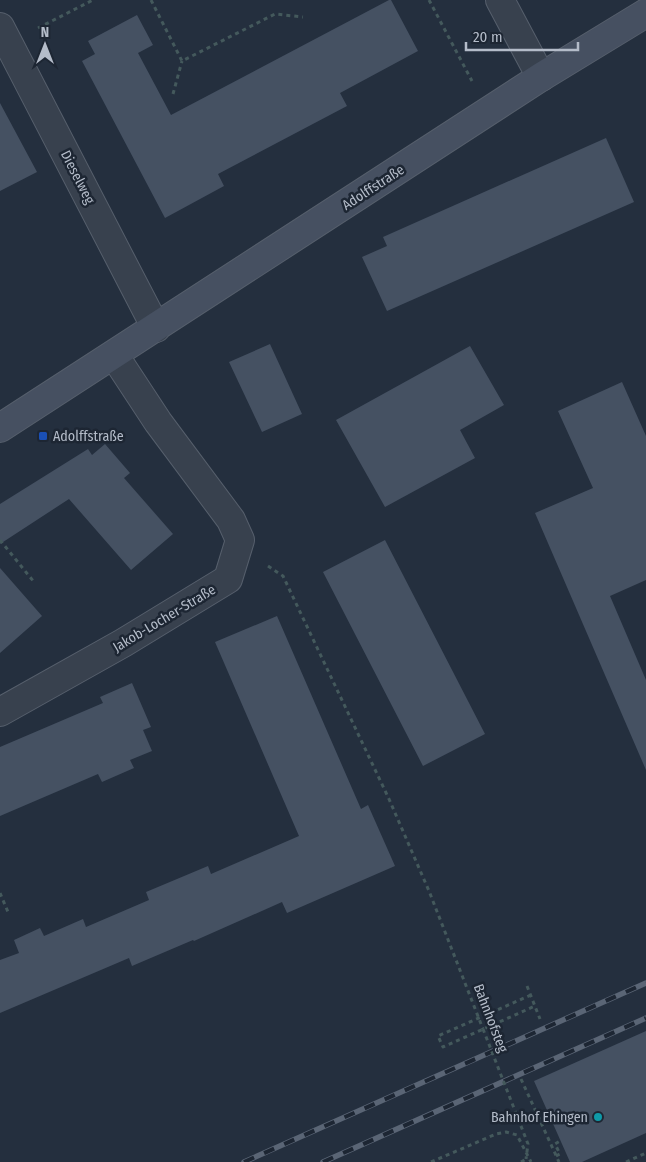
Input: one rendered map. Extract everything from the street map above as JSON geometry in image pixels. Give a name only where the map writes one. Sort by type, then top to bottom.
[{"type":"street","points":[[500,0],[541,77]]},
{"type":"street","name":"Adolffstraße","points":[[0,428],[541,77],[646,13]]},
{"type":"street","name":"Dieselweg","points":[[4,35],[156,328]]},
{"type":"street","points":[[114,355],[158,422],[231,520],[240,540]]},
{"type":"street","name":"Jakob-Locher-Straße","points":[[0,712],[123,643],[228,579],[240,540]]},
{"type":"path","points":[[4,35],[93,0]]},
{"type":"path","points":[[150,0],[182,61],[173,94]]},
{"type":"path","points":[[429,0],[473,83],[491,110]]},
{"type":"path","points":[[182,61],[275,14],[303,17]]},
{"type":"path","points":[[0,540],[34,582]]},
{"type":"path","name":"Bahnhofsteg","points":[[240,540],[257,558],[283,576],[389,799],[429,891],[528,1144],[526,1159],[521,1162]]},
{"type":"path","points":[[0,893],[8,912]]},
{"type":"path","points":[[527,986],[540,1019]]},
{"type":"path","points":[[531,994],[438,1036],[443,1047],[535,1006]]},
{"type":"path","points":[[521,1079],[559,1162]]},
{"type":"path","points":[[431,1162],[496,1134],[506,1132],[517,1135],[531,1162]]},
{"type":"path","points":[[556,1156],[560,1154],[555,1144],[560,1141]]},
{"type":"path","points":[[626,1162],[646,1153]]},
{"type":"building","points":[[391,0],[418,51],[340,93],[347,106],[218,174],[224,186],[165,218],[82,61],[95,54],[88,41],[137,15],[153,45],[138,53],[171,115]]},
{"type":"building","points":[[0,103],[37,172],[0,191]]},
{"type":"building","points":[[606,138],[634,202],[387,311],[362,257],[387,246],[383,237]]},
{"type":"building","points":[[270,344],[302,414],[262,432],[229,362]]},
{"type":"building","points":[[470,346],[504,405],[460,430],[475,458],[385,507],[336,420]]},
{"type":"building","points":[[622,382],[646,436],[646,580],[610,596],[646,680],[646,770],[535,513],[593,488],[558,411]]},
{"type":"building","points":[[105,444],[130,473],[124,478],[173,534],[131,570],[69,499],[0,544],[0,504],[88,449],[92,455]]},
{"type":"building","points":[[385,540],[485,734],[423,766],[323,572]]},
{"type":"building","points":[[0,568],[42,616],[0,653]]},
{"type":"building","points":[[277,616],[361,809],[368,805],[395,866],[287,913],[282,902],[132,966],[129,958],[0,1013],[0,960],[19,953],[14,940],[40,928],[44,936],[83,919],[86,927],[149,900],[146,892],[208,866],[211,874],[299,836],[215,642]]},
{"type":"building","points":[[132,683],[151,727],[143,730],[152,751],[130,760],[134,768],[102,782],[98,774],[0,816],[0,747],[103,703],[100,697]]},
{"type":"building","name":"Bahnhof Ehingen","points":[[646,1031],[646,1133],[582,1162],[570,1162],[534,1081]]},
{"type":"railway","points":[[244,1162],[646,983]]},
{"type":"railway","points":[[323,1162],[646,1018]]},
{"type":"place","name":"Adolffstraße","points":[[43,436]]},
{"type":"place","name":"Bahnhof Ehingen","points":[[598,1117]]}]
